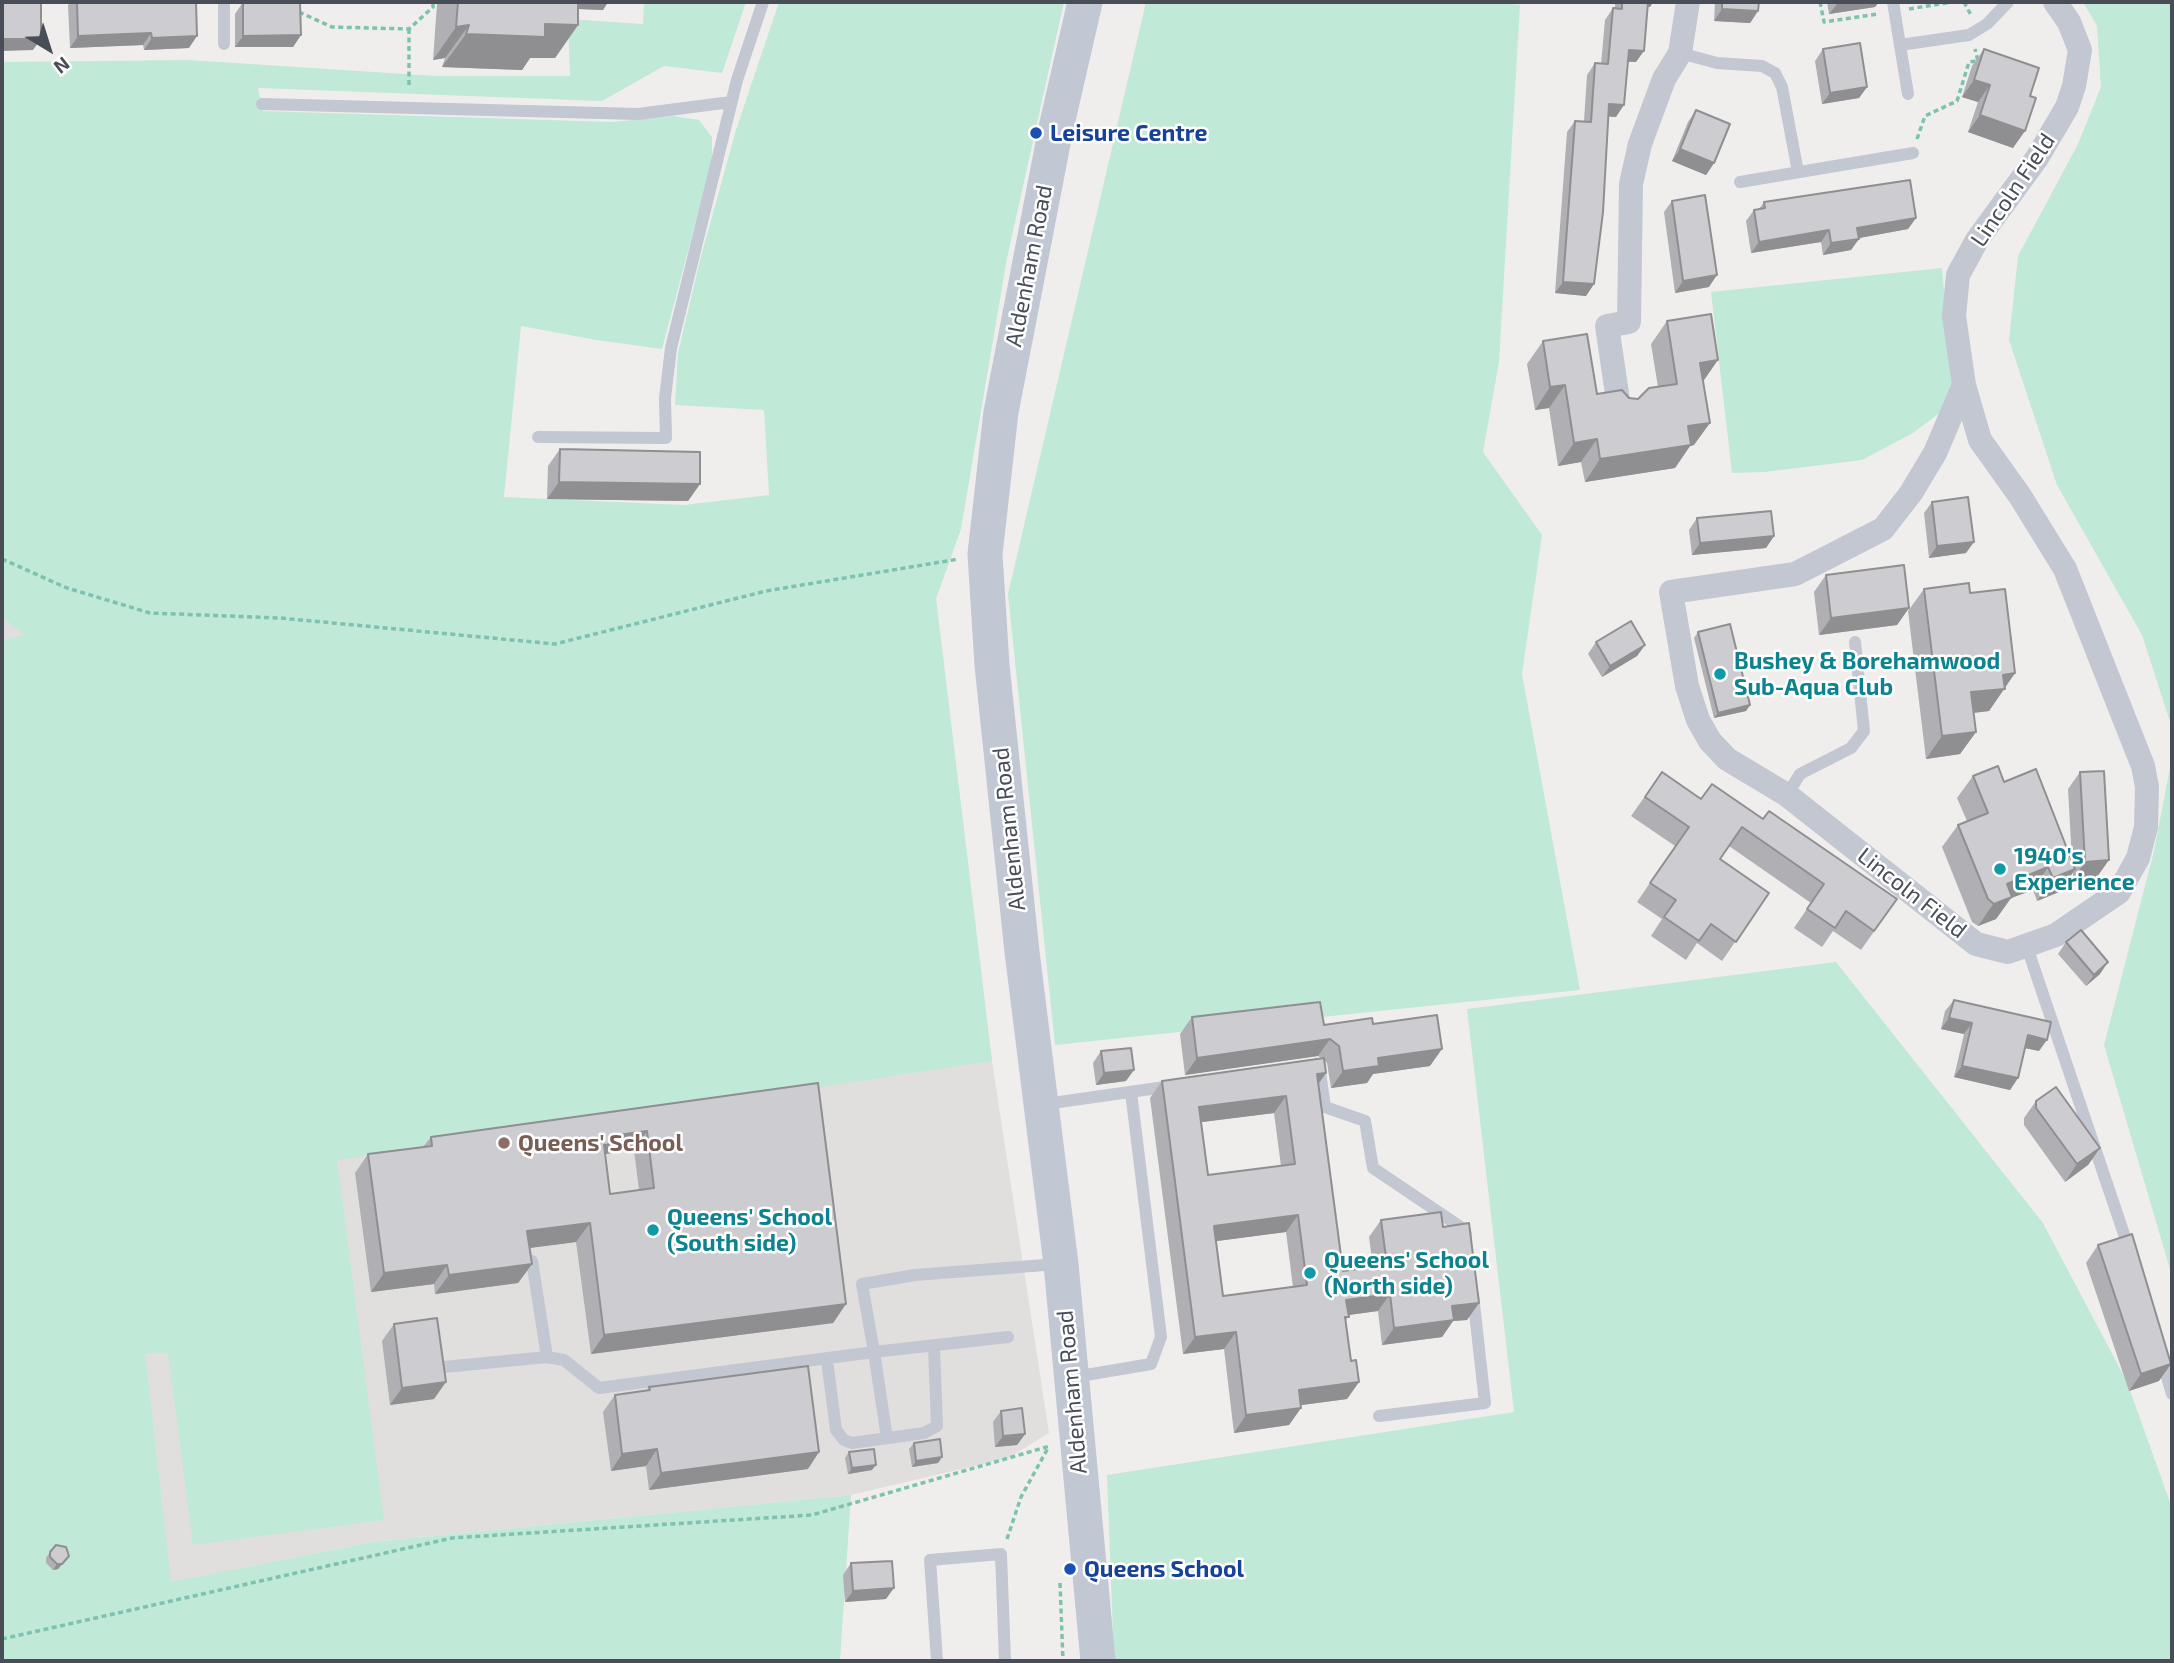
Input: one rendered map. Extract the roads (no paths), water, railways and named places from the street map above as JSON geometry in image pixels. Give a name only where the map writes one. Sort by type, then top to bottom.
[{"type":"main road","name":"Aldenham Road","points":[[1085,2],[1056,128],[1003,399],[985,554],[992,665],[1061,1264],[1098,1661]]},
{"type":"street","points":[[1619,407],[1607,326],[1629,322],[1631,184],[1640,144],[1664,79],[1680,53],[1688,2]]},
{"type":"street","name":"Lincoln Field","points":[[1964,385],[1935,453],[1912,493],[1883,529],[1795,573],[1671,592],[1687,686],[1698,720],[1710,741],[1727,759],[1787,795],[1976,944],[2007,952],[2056,935],[2119,892],[2138,858],[2146,827],[2147,787],[2143,766],[2065,569],[2021,496],[1980,440],[1964,385],[1954,316],[1958,275],[1977,240],[2038,158],[2067,107],[2074,86],[2080,50],[2069,22],[2055,2]]},
{"type":"lane","points":[[224,2],[224,44]]},
{"type":"lane","points":[[538,437],[666,438],[665,398],[671,348],[731,102],[763,2]]},
{"type":"lane","points":[[1893,2],[1908,94]]},
{"type":"lane","points":[[1900,45],[1972,33],[1987,24],[2008,2]]},
{"type":"lane","points":[[1680,53],[1699,61],[1762,66],[1775,73],[1782,87],[1798,172]]},
{"type":"lane","points":[[262,104],[638,114],[731,102]]},
{"type":"lane","points":[[1740,181],[1913,153]]},
{"type":"lane","points":[[1787,795],[1800,774],[1852,748],[1864,731],[1855,642]]},
{"type":"lane","points":[[2027,947],[2132,1259]]},
{"type":"lane","points":[[1308,1067],[1319,1065],[1325,1107],[1365,1121],[1373,1168],[1465,1230],[1467,1244]]},
{"type":"lane","points":[[1041,1105],[1187,1084]]},
{"type":"lane","points":[[1071,1377],[1151,1364],[1161,1337],[1131,1092]]},
{"type":"lane","points":[[532,1261],[547,1357]]},
{"type":"lane","points":[[887,1438],[862,1284],[915,1275],[1061,1264]]},
{"type":"lane","points":[[1380,1416],[1485,1403],[1471,1284]]},
{"type":"lane","points":[[444,1367],[547,1357],[564,1360],[600,1388],[1008,1337]]},
{"type":"lane","points":[[2155,1339],[2172,1394]]},
{"type":"lane","points":[[827,1360],[836,1430],[840,1436],[852,1443],[924,1433],[937,1426],[934,1346]]},
{"type":"lane","points":[[937,1661],[930,1560],[1001,1554],[1005,1661]]},
{"type":"place","name":"Leisure Centre","points":[[1036,133]]},
{"type":"place","name":"Bushey & Borehamwood Sub-Aqua Club","points":[[1720,674]]},
{"type":"place","name":"1940's Experience","points":[[2000,869]]},
{"type":"place","name":"Queens' School","points":[[504,1143]]},
{"type":"place","name":"Queens' School (South side)","points":[[653,1230]]},
{"type":"place","name":"Queens' School (North side)","points":[[1310,1273]]},
{"type":"place","name":"Queens School","points":[[1070,1569]]}]
